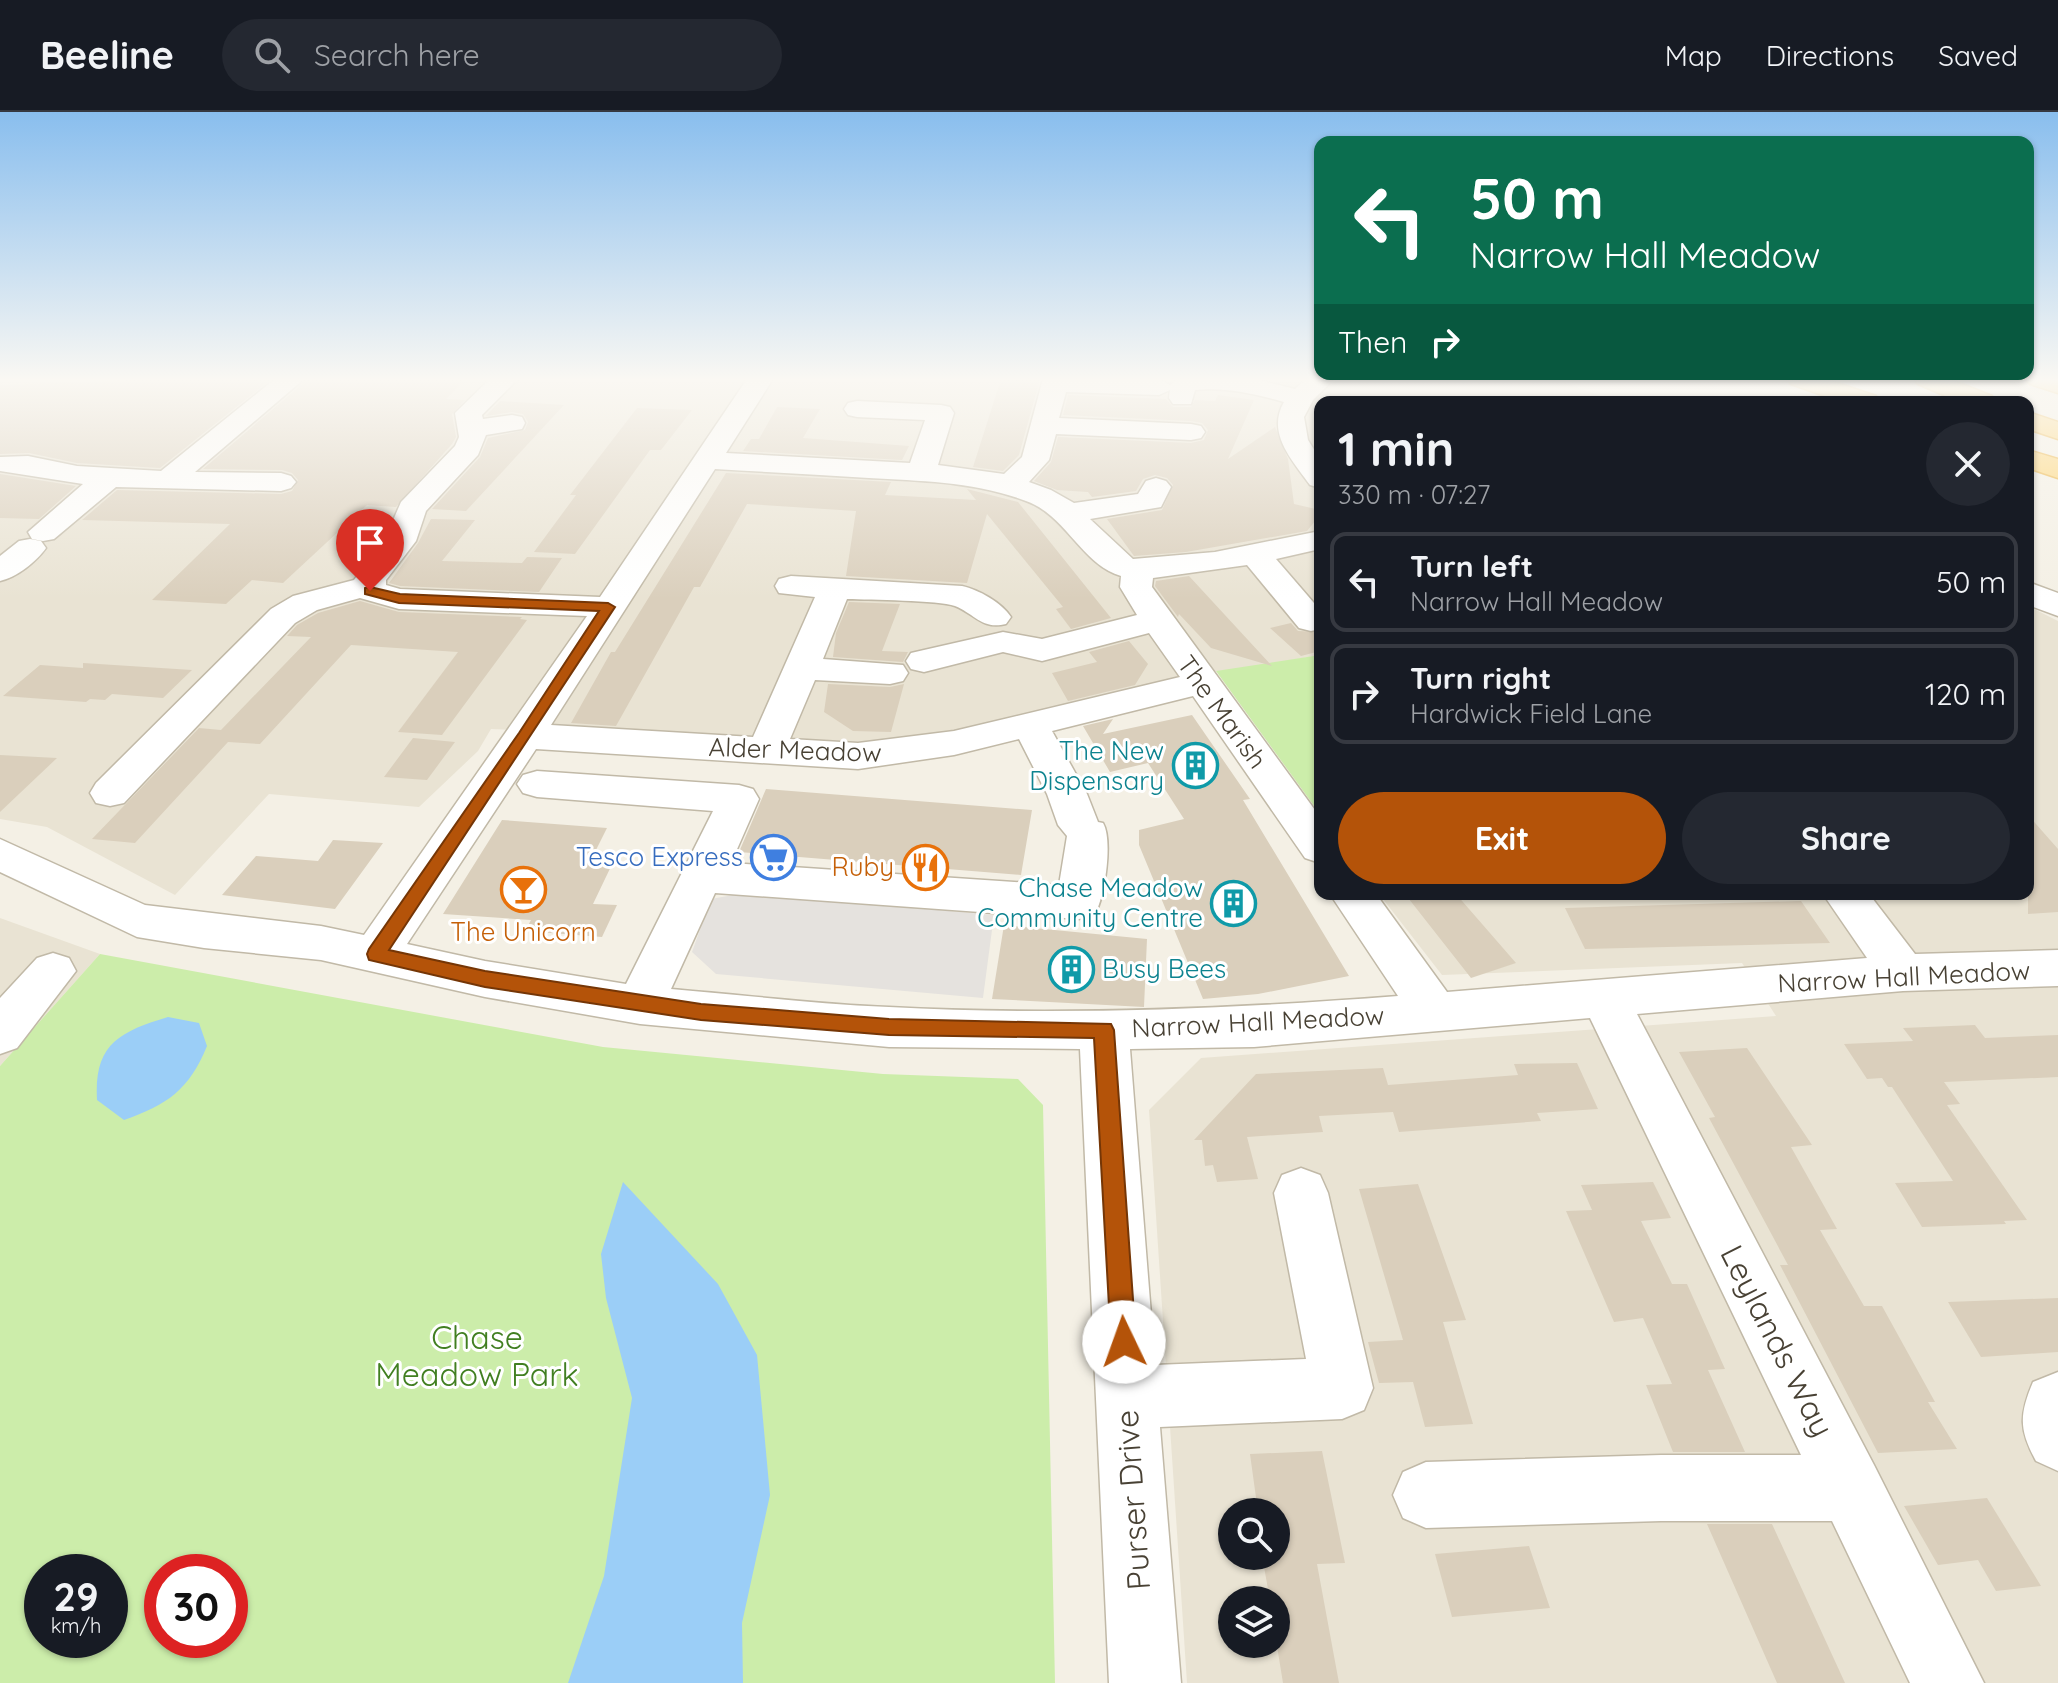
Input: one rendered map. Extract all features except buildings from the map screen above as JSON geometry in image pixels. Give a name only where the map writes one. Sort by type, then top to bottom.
[{"type":"highway","points":[[2034,460],[2058,469]]},
{"type":"street","points":[[169,479],[202,452]]},
{"type":"street","points":[[368,586],[370,579],[400,541],[412,508],[465,452]]},
{"type":"street","points":[[376,954],[525,736],[712,452]]},
{"type":"street","points":[[921,472],[928,452]]},
{"type":"street","points":[[1010,484],[1035,460],[1037,452]]},
{"type":"street","points":[[1301,452],[1314,470]]},
{"type":"street","points":[[707,460],[974,476],[1010,484],[1041,496],[1068,513],[1118,565],[1138,571],[1314,541]]},
{"type":"street","points":[[7,464],[39,464],[67,474],[109,478],[281,482]]},
{"type":"street","points":[[0,571],[109,478]]},
{"type":"street","points":[[1068,513],[1150,501],[1156,487]]},
{"type":"street","points":[[1253,552],[1311,621]]},
{"type":"street","name":"The Marish","points":[[1138,571],[1136,587],[1157,620],[1314,840]]},
{"type":"street","points":[[368,586],[374,593],[399,599],[608,607]]},
{"type":"street","points":[[110,793],[283,616],[305,603],[368,586]]},
{"type":"street","points":[[791,586],[962,596],[994,617]]},
{"type":"street","points":[[766,752],[835,589]]},
{"type":"street","points":[[2034,595],[2058,606]]},
{"type":"street","points":[[924,661],[1003,642],[1042,650],[1157,620]]},
{"type":"street","points":[[801,668],[890,673]]},
{"type":"street","name":"Alder Meadow","points":[[525,736],[766,752],[858,756],[886,754],[954,743],[1202,683]]},
{"type":"street","points":[[701,876],[1079,903],[1083,829],[1030,725]]},
{"type":"street","points":[[537,784],[739,799],[640,1005]]},
{"type":"street","name":"Narrow Hall Meadow","points":[[0,854],[137,920],[204,931],[291,938],[485,979],[640,1005],[889,1027],[1104,1030],[1254,1027],[1903,973],[2058,968]]},
{"type":"street","points":[[1356,900],[1435,1012]]},
{"type":"street","points":[[1849,900],[1903,973]]},
{"type":"street","points":[[0,1034],[26,999],[53,971]]},
{"type":"street","name":"Leylands Way","points":[[1605,999],[1948,1683]]},
{"type":"street","name":"Purser Drive","points":[[1104,1030],[1145,1683]]},
{"type":"street","points":[[1127,1397],[1342,1388],[1301,1193]]},
{"type":"street","points":[[2058,1403],[2055,1404],[2053,1430],[2058,1439]]},
{"type":"street","points":[[1426,1495],[1661,1488],[1851,1488]]},
{"type":"shaded area","points":[[0,452],[1314,452],[1314,656],[1236,670],[1204,672],[898,747],[491,729],[478,751],[419,807],[269,794],[175,895],[47,827],[0,819]]},
{"type":"shaded area","points":[[2034,609],[2058,621],[2058,1683],[1187,1683],[1149,1110],[1201,1058],[1776,1016],[1742,963],[1442,975],[1384,900],[2034,900]]},
{"type":"shaded area","points":[[744,893],[994,915],[983,998],[716,974],[692,952],[711,899]]},
{"type":"shaded area","points":[[0,918],[100,954],[0,1066]]},
{"type":"green space","points":[[1314,656],[1314,806],[1216,671]]},
{"type":"green space","name":"Chase Meadow Park","points":[[100,954],[603,1047],[883,1074],[1018,1079],[1043,1105],[1055,1683],[0,1683],[0,1066]]},
{"type":"water","points":[[168,1017],[199,1023],[207,1046],[192,1074],[175,1094],[153,1108],[124,1120],[97,1100],[97,1081],[105,1054],[123,1035]]},
{"type":"water","points":[[623,1182],[718,1284],[757,1355],[770,1495],[742,1623],[743,1683],[568,1683],[604,1576],[632,1398],[606,1298],[601,1254]]},
{"type":"place","name":"The New Dispensary","points":[[1195,766]]},
{"type":"place","name":"Tesco Express","points":[[774,857]]},
{"type":"place","name":"Ruby","points":[[925,867]]},
{"type":"place","name":"The Unicorn","points":[[523,889]]},
{"type":"place","name":"Chase Meadow Community Centre","points":[[1234,903]]},
{"type":"place","name":"Busy Bees","points":[[1071,969]]},
{"type":"route","points":[[370,591],[399,599],[608,607],[525,736],[376,954],[545,990],[701,1012],[889,1027],[1104,1030],[1124,1342]]}]
